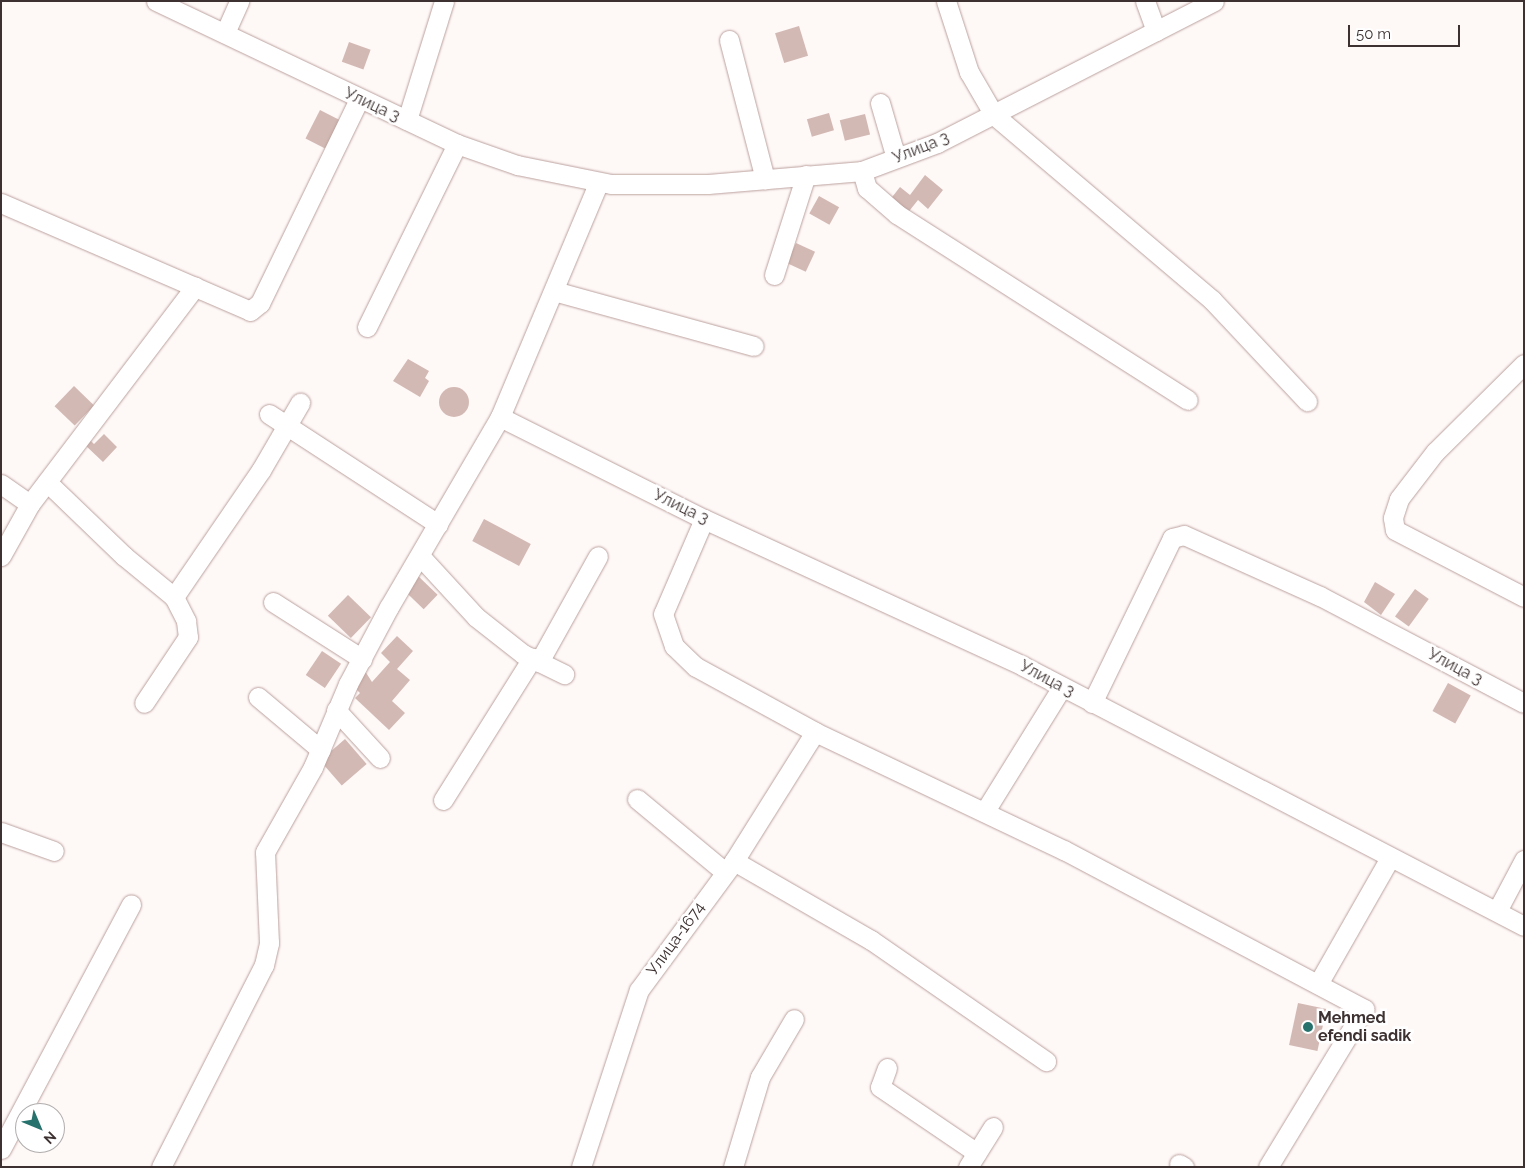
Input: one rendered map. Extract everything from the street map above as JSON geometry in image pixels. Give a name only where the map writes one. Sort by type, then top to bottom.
[{"type":"street","name":"Улица 3","points":[[156,1],[359,100],[458,144],[517,165],[598,184],[765,179],[862,171],[994,115],[1214,1]]},
{"type":"street","points":[[225,33],[239,1]]},
{"type":"street","points":[[407,120],[444,1]]},
{"type":"street","points":[[946,1],[969,72],[994,115],[1212,300],[1307,400]]},
{"type":"street","points":[[1145,1],[1156,31]]},
{"type":"street","points":[[729,40],[765,179]]},
{"type":"street","points":[[1,203],[239,308],[255,309],[341,144],[359,100]]},
{"type":"street","points":[[880,103],[896,158]]},
{"type":"street","points":[[367,326],[458,144]]},
{"type":"street","points":[[862,171],[868,188],[897,214],[1188,400]]},
{"type":"street","points":[[774,275],[806,175]]},
{"type":"street","points":[[162,1167],[264,965],[269,943],[265,852],[320,750],[336,710],[362,659],[500,417],[598,184]]},
{"type":"street","points":[[4,543],[30,504],[195,287]]},
{"type":"street","points":[[554,291],[754,346]]},
{"type":"street","points":[[1524,364],[1435,452],[1398,499],[1393,518],[1394,530],[1524,597]]},
{"type":"street","points":[[174,597],[290,424],[300,403]]},
{"type":"street","points":[[269,414],[290,424],[438,524]]},
{"type":"street","name":"Улица 3","points":[[500,417],[704,519],[1062,687],[1524,926]]},
{"type":"street","points":[[47,482],[124,556],[174,597],[188,637],[144,703]]},
{"type":"street","points":[[1,484],[30,504]]},
{"type":"street","points":[[704,519],[665,604],[663,625],[684,657],[710,676],[815,732],[986,811],[1364,1009],[1268,1167]]},
{"type":"street","name":"Улица 3","points":[[1092,703],[1172,538],[1184,535],[1320,596],[1524,702]]},
{"type":"street","points":[[420,556],[476,617],[535,660],[564,674]]},
{"type":"street","points":[[443,800],[535,660],[598,556]]},
{"type":"street","points":[[273,602],[362,659]]},
{"type":"street","points":[[986,811],[1062,687]]},
{"type":"street","points":[[258,697],[320,750]]},
{"type":"street","points":[[336,710],[380,758]]},
{"type":"street","name":"Улица-1674","points":[[581,1167],[639,990],[729,867],[815,732]]},
{"type":"street","points":[[637,799],[729,867],[878,945],[1046,1061]]},
{"type":"street","points":[[1,832],[54,852]]},
{"type":"street","points":[[1318,984],[1390,858]]},
{"type":"street","points":[[1497,911],[1524,860]]},
{"type":"street","points":[[1,1149],[131,904]]},
{"type":"street","points":[[733,1167],[760,1076],[794,1019]]},
{"type":"street","points":[[887,1068],[880,1087],[973,1160],[993,1127]]},
{"type":"building","points":[[799,26],[808,56],[784,63],[775,33]]},
{"type":"building","points":[[349,42],[371,50],[363,70],[342,62]]},
{"type":"building","points":[[320,110],[340,120],[325,148],[305,139]]},
{"type":"building","points":[[829,113],[834,130],[812,137],[807,119]]},
{"type":"building","points":[[865,114],[870,134],[845,141],[840,120]]},
{"type":"building","points":[[925,175],[943,190],[928,209],[918,200],[906,215],[889,201],[900,187],[910,195]]},
{"type":"building","points":[[819,196],[839,207],[829,225],[809,213]]},
{"type":"building","points":[[796,243],[815,252],[806,272],[787,263]]},
{"type":"building","points":[[408,359],[429,371],[425,378],[429,381],[420,397],[393,381]]},
{"type":"building","points":[[74,386],[94,405],[75,426],[55,406]]},
{"type":"building","points":[[454,387],[464,392],[469,402],[464,412],[454,417],[444,412],[439,402],[444,392]]},
{"type":"building","points":[[104,434],[117,447],[103,462],[84,444],[89,439],[94,444]]},
{"type":"building","points":[[484,519],[531,544],[519,566],[472,541]]},
{"type":"building","points":[[416,574],[438,595],[424,609],[402,588]]},
{"type":"building","points":[[1375,582],[1395,594],[1381,615],[1364,602]]},
{"type":"building","points":[[1415,589],[1429,599],[1409,626],[1395,617]]},
{"type":"building","points":[[348,595],[371,617],[351,638],[328,616]]},
{"type":"building","points":[[397,636],[413,651],[397,669],[410,680],[392,701],[405,713],[389,730],[355,698],[360,693],[350,683],[363,668],[372,682],[390,662],[381,653]]},
{"type":"building","points":[[322,651],[341,664],[325,688],[306,675]]},
{"type":"building","points":[[1448,683],[1471,696],[1455,724],[1432,711]]},
{"type":"building","points":[[345,739],[367,764],[342,786],[320,761]]},
{"type":"building","name":"Mehmed efendi sadik","points":[[1298,1003],[1326,1009],[1317,1051],[1289,1045]]},
{"type":"place","name":"Mehmed efendi sadik","points":[[1308,1027]]}]
